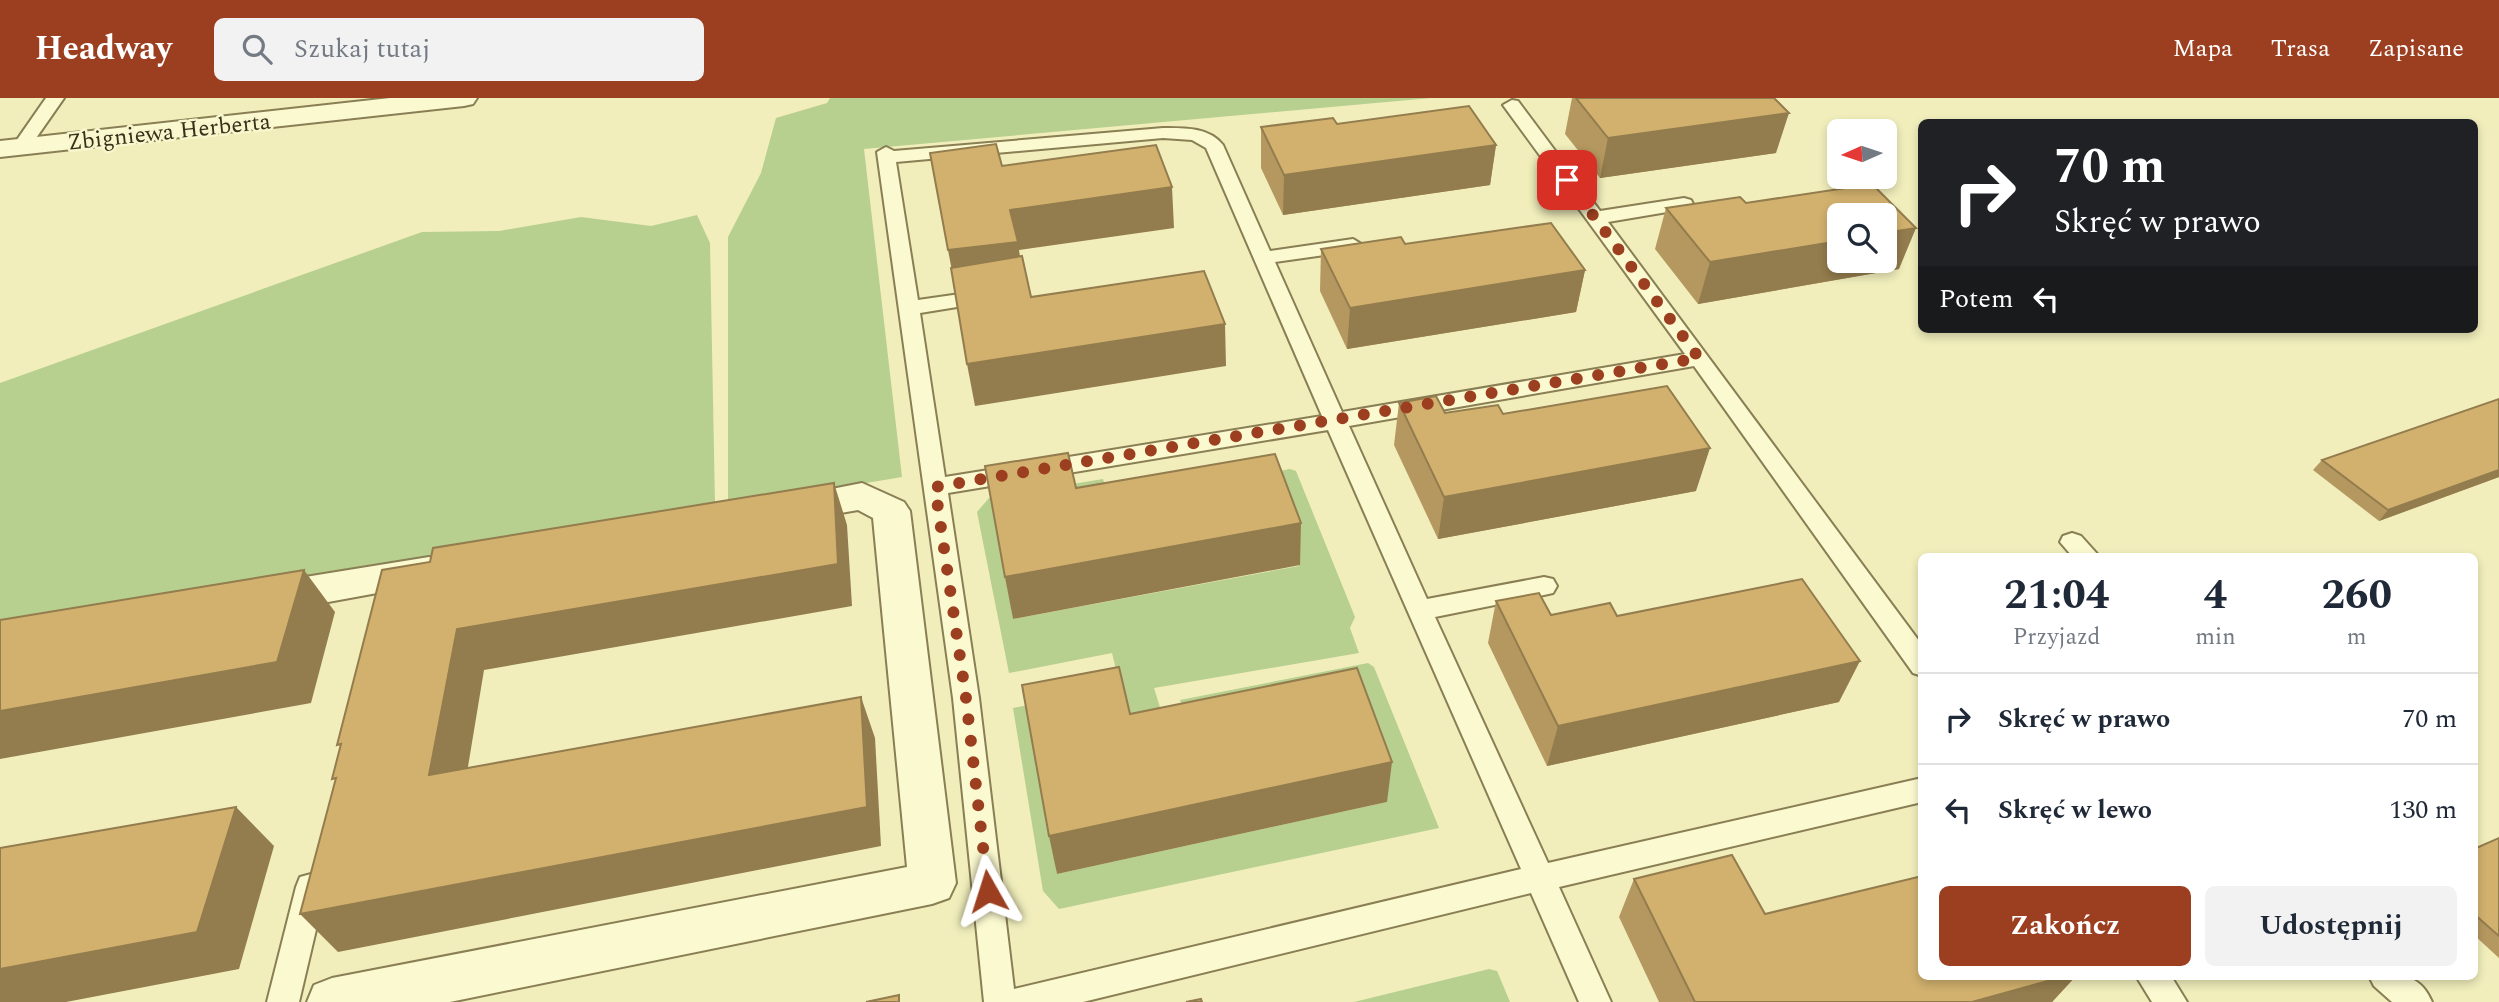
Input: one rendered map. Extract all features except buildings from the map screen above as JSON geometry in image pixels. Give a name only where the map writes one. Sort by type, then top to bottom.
[{"type":"street","name":"Zbigniewa Herberta","points":[[11,148],[464,98]]},
{"type":"street","points":[[332,1002],[932,883],[891,511],[862,496],[753,515]]},
{"type":"street","points":[[233,604],[381,592],[466,564]]},
{"type":"lane","points":[[11,148],[55,98]]},
{"type":"lane","points":[[1512,105],[1918,660]]},
{"type":"lane","points":[[1000,1002],[966,698],[887,155],[1163,133],[1193,134],[1208,139],[1214,145],[1595,1002]]},
{"type":"lane","points":[[1595,218],[1684,204]]},
{"type":"lane","points":[[1264,258],[1366,243]]},
{"type":"lane","points":[[909,308],[1008,293]]},
{"type":"lane","points":[[935,487],[1699,358]]},
{"type":"lane","points":[[1420,610],[1544,586]]},
{"type":"lane","points":[[1020,1002],[1540,877],[1918,791]]},
{"type":"lane","points":[[284,1002],[318,856]]},
{"type":"lane","points":[[2155,980],[2171,1002]]},
{"type":"lane","points":[[2390,980],[2416,1002]]},
{"type":"green space","points":[[830,98],[1431,98],[864,149],[902,477],[0,628],[0,383],[422,232],[499,231],[581,217],[651,226],[697,215],[710,243],[715,504],[728,502],[728,237],[761,173],[776,118],[827,103]]},
{"type":"green space","points":[[1290,469],[1296,471],[1355,617],[1350,628],[1359,653],[1154,688],[1172,746],[1134,754],[1123,708],[1030,726],[1057,874],[1387,802],[1353,710],[1194,742],[1180,700],[1368,663],[1374,667],[1439,828],[1059,909],[1043,891],[1013,708],[1120,686],[1112,653],[1009,673],[977,512],[989,498],[1103,479],[1116,524],[1082,530],[1074,495],[994,508],[1013,619],[1299,566],[1274,496],[1133,521],[1128,499]]},
{"type":"green space","points":[[1489,969],[1497,971],[1510,1002],[1354,1002]]},
{"type":"route","points":[[988,891],[966,698],[935,487],[1699,358],[1567,180]]}]
